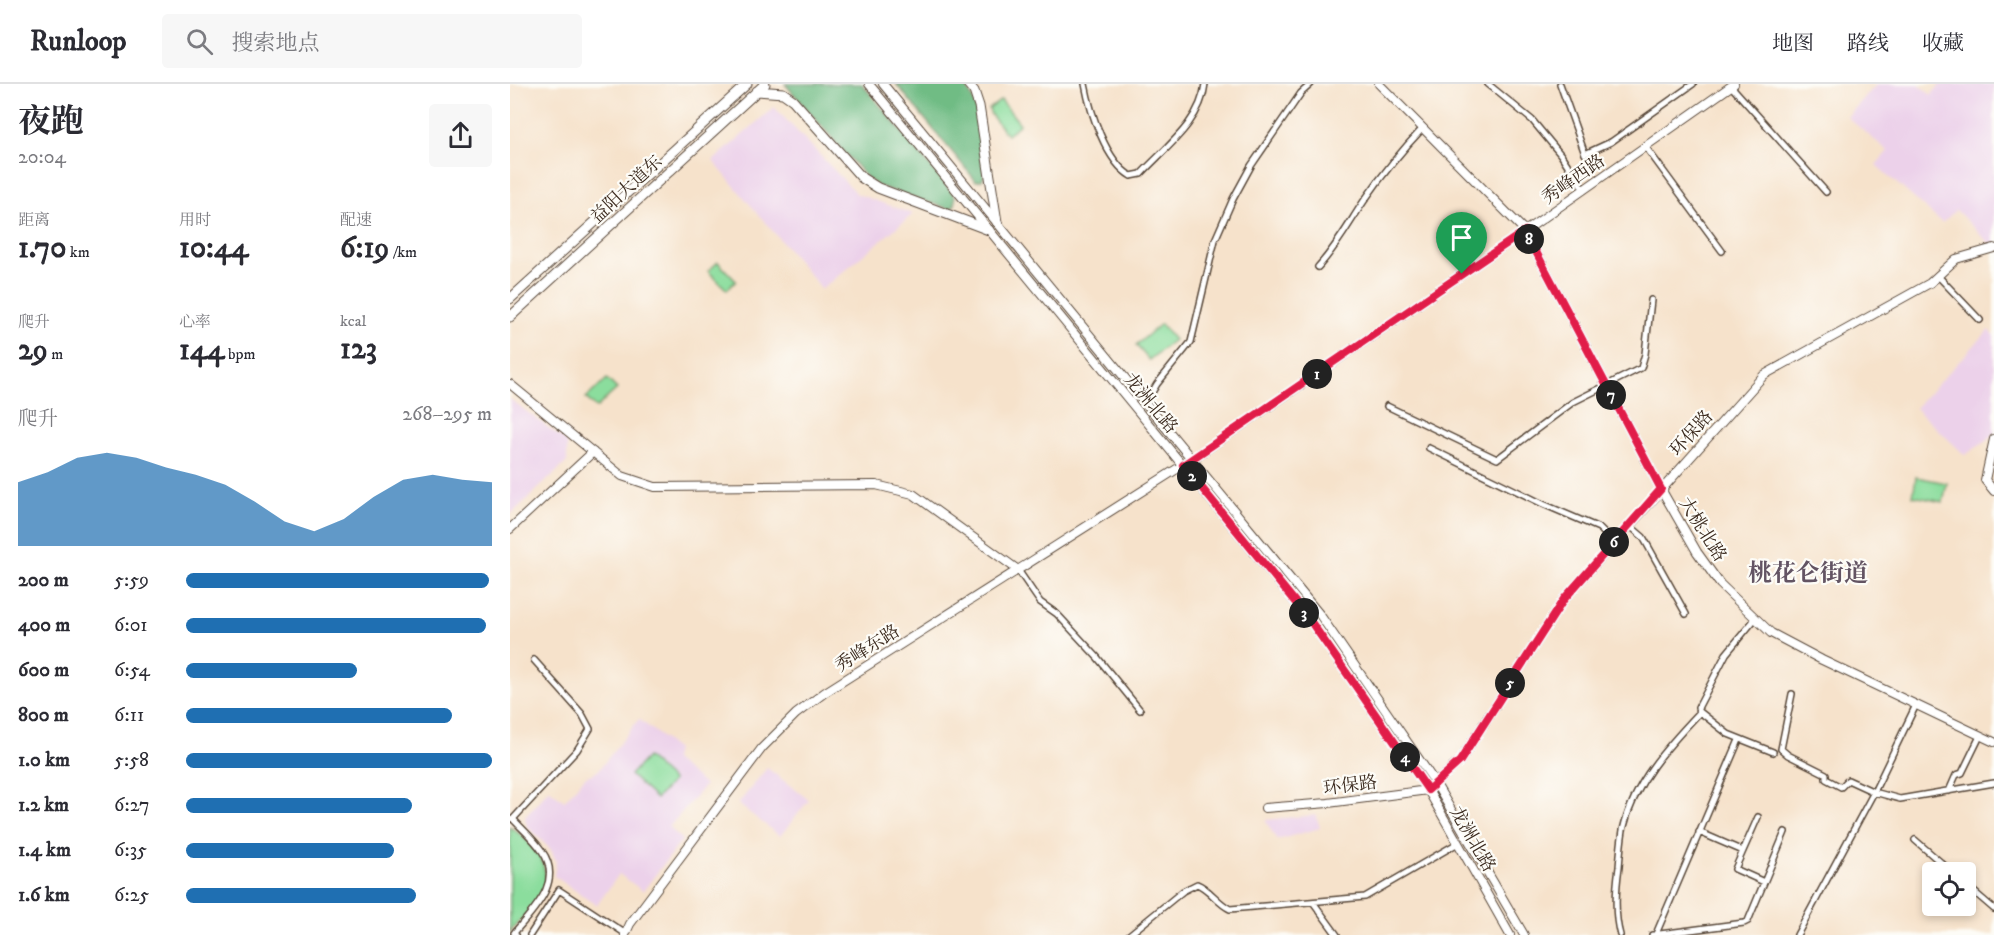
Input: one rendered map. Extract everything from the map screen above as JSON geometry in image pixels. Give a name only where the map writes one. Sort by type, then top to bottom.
[{"type":"main road","points":[[510,299],[747,84]]},
{"type":"main road","points":[[968,84],[974,91],[979,106],[997,222]]},
{"type":"main road","points":[[761,87],[783,93],[793,100],[862,178],[878,188],[989,230]]},
{"type":"main road","name":"益阳大道东","points":[[510,317],[761,87]]},
{"type":"street","name":"龙洲北路","points":[[868,84],[1309,619],[1428,790],[1510,935]]},
{"type":"street","name":"龙洲北路","points":[[883,84],[1320,615],[1436,784],[1524,935]]},
{"type":"street","points":[[1085,84],[1088,101],[1101,137],[1124,172],[1131,176],[1141,174],[1189,123],[1204,97],[1205,84]]},
{"type":"street","points":[[1145,404],[1157,384],[1191,342],[1215,240],[1233,200],[1251,166],[1302,93],[1311,84]]},
{"type":"street","name":"大桃北路","points":[[1380,84],[1525,231],[1661,489],[1720,584],[1771,633],[1822,660],[1994,742]]},
{"type":"street","points":[[1488,84],[1532,120],[1561,155],[1584,190]]},
{"type":"street","points":[[1560,84],[1585,154],[1611,142],[1693,84]]},
{"type":"street","points":[[1733,85],[1826,192]]},
{"type":"street","name":"秀峰西路","points":[[1191,460],[1733,85]]},
{"type":"street","points":[[1318,267],[1336,247],[1395,158],[1424,128]]},
{"type":"street","points":[[1645,146],[1722,251]]},
{"type":"street","name":"环保路","points":[[1265,808],[1328,803],[1428,790],[1436,784],[1460,761],[1564,599],[1764,375],[1930,283],[1956,259],[1994,248]]},
{"type":"street","points":[[1938,276],[1980,320]]},
{"type":"street","points":[[1387,406],[1497,459],[1573,402],[1641,368],[1645,354],[1651,300]]},
{"type":"street","points":[[510,384],[622,476],[655,487],[876,484],[913,494],[1018,570],[1040,602],[1057,614],[1097,657],[1140,710]]},
{"type":"street","points":[[1994,439],[1985,480],[1994,491]]},
{"type":"street","points":[[1429,448],[1543,504],[1599,528],[1614,543]]},
{"type":"street","points":[[510,529],[593,452]]},
{"type":"street","name":"秀峰东路","points":[[625,934],[630,924],[762,748],[796,714],[824,693],[1191,460]]},
{"type":"street","points":[[1629,525],[1643,537],[1686,614]]},
{"type":"street","points":[[1755,619],[1726,654],[1698,708],[1728,734],[1773,752]]},
{"type":"street","points":[[516,935],[514,933],[544,898],[550,875],[549,864],[542,850],[511,820],[577,750],[590,729],[582,714],[534,660]]},
{"type":"street","points":[[1791,694],[1781,749],[1826,774],[1826,779],[1841,787],[1848,780],[1874,792],[1900,799],[1994,783]]},
{"type":"street","points":[[1797,935],[1874,792],[1916,705]]},
{"type":"street","points":[[1619,935],[1616,887],[1623,831],[1632,805],[1648,772],[1663,751],[1700,712]]},
{"type":"street","points":[[1949,791],[1956,776],[1962,773],[1980,736]]},
{"type":"street","points":[[1654,935],[1739,740]]},
{"type":"street","points":[[1758,817],[1735,869],[1764,882]]},
{"type":"street","points":[[1700,832],[1743,851]]},
{"type":"street","points":[[1654,935],[1744,924],[1748,921],[1785,832]]},
{"type":"street","points":[[1915,840],[1940,862]]},
{"type":"street","points":[[1129,935],[1183,891],[1197,884],[1230,909],[1365,897],[1458,843]]},
{"type":"street","points":[[530,935],[558,890],[625,934]]},
{"type":"street","points":[[1976,893],[1994,909]]},
{"type":"street","points":[[1313,902],[1337,935]]},
{"type":"shaded area","points":[[1877,84],[1919,84],[1931,95],[1941,84],[1994,84],[1994,243],[1990,244],[1956,210],[1942,223],[1876,165],[1888,151],[1847,117]]},
{"type":"shaded area","points":[[774,107],[857,194],[913,214],[822,289],[713,161]]},
{"type":"shaded area","points":[[1989,330],[1994,336],[1994,433],[1965,455],[1915,408]]},
{"type":"shaded area","points":[[510,399],[567,442],[567,462],[510,515]]},
{"type":"shaded area","points":[[639,719],[676,749],[674,760],[705,785],[669,827],[682,840],[643,891],[619,874],[597,905],[554,876],[556,861],[551,850],[527,826],[525,817],[549,789],[564,801],[585,777],[598,771]]},
{"type":"shaded area","points":[[767,768],[809,800],[780,836],[738,804]]},
{"type":"shaded area","points":[[1316,815],[1320,828],[1277,840],[1265,820]]},
{"type":"green space","points":[[785,84],[862,84],[955,196],[955,205],[950,209],[878,186],[866,177]]},
{"type":"green space","points":[[896,84],[964,84],[975,104],[978,116],[984,176],[982,180],[976,181]]},
{"type":"green space","points":[[1001,100],[1020,124],[1007,135],[989,109]]},
{"type":"green space","points":[[718,262],[736,281],[727,290],[708,271]]},
{"type":"green space","points":[[1161,324],[1174,340],[1149,360],[1136,345]]},
{"type":"green space","points":[[607,379],[617,389],[596,408],[586,398]]},
{"type":"green space","points":[[1916,477],[1947,483],[1943,502],[1913,496]]},
{"type":"green space","points":[[647,757],[673,781],[656,799],[630,775]]},
{"type":"green space","points":[[510,827],[525,838],[534,849],[543,865],[545,876],[540,896],[510,932]]},
{"type":"district","name":"桃花仑街道","points":[[1808,573]]},
{"type":"route","points":[[1525,231],[1661,489],[1564,599],[1460,761],[1428,790],[1309,619],[1183,465],[1462,274],[1525,231]]}]
